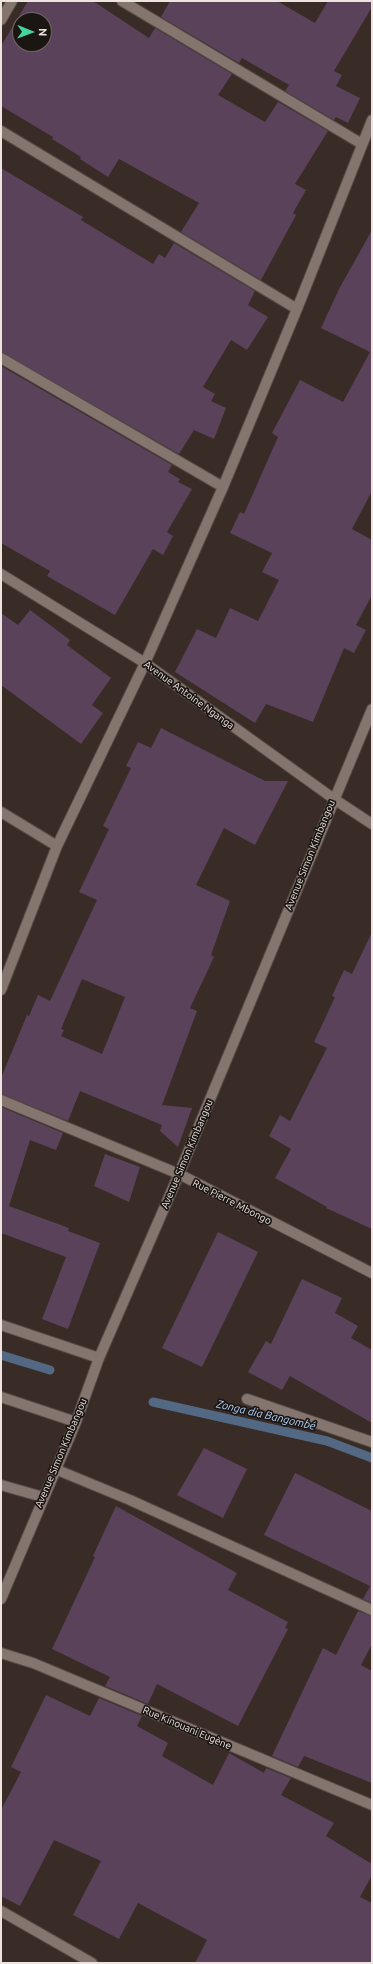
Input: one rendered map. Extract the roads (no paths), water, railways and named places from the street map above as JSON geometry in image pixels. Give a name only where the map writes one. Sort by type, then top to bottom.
[{"type":"street","points":[[1,20],[12,1]]},
{"type":"street","points":[[122,1],[362,144]]},
{"type":"street","points":[[1,990],[57,846],[145,663],[223,487],[297,309],[372,120]]},
{"type":"street","points":[[1,131],[297,309]]},
{"type":"street","points":[[1,358],[223,487]]},
{"type":"street","name":"Avenue Antoine Nganga","points":[[1,574],[145,663],[334,799],[372,824]]},
{"type":"street","name":"Avenue Simon Kimbangou","points":[[1,1600],[43,1497],[76,1422],[99,1358],[179,1174],[372,709]]},
{"type":"street","points":[[1,812],[57,846]]},
{"type":"street","name":"Rue Pierre Mbongo","points":[[1,1100],[179,1174],[372,1273]]},
{"type":"street","points":[[1,1325],[99,1358]]},
{"type":"street","points":[[1,1397],[76,1422]]},
{"type":"street","points":[[247,1398],[372,1442]]},
{"type":"street","points":[[55,1469],[130,1500],[372,1610]]},
{"type":"street","points":[[1,1485],[43,1497]]},
{"type":"street","name":"Rue Kinouani Eugène","points":[[1,1653],[33,1663],[372,1805]]},
{"type":"street","points":[[1,1912],[92,1963]]},
{"type":"waterway","name":"Zonga dia Bangombé","points":[[1,1355],[50,1370]]},
{"type":"waterway","name":"Zonga dia Bangombé","points":[[153,1402],[327,1441],[372,1458]]}]
